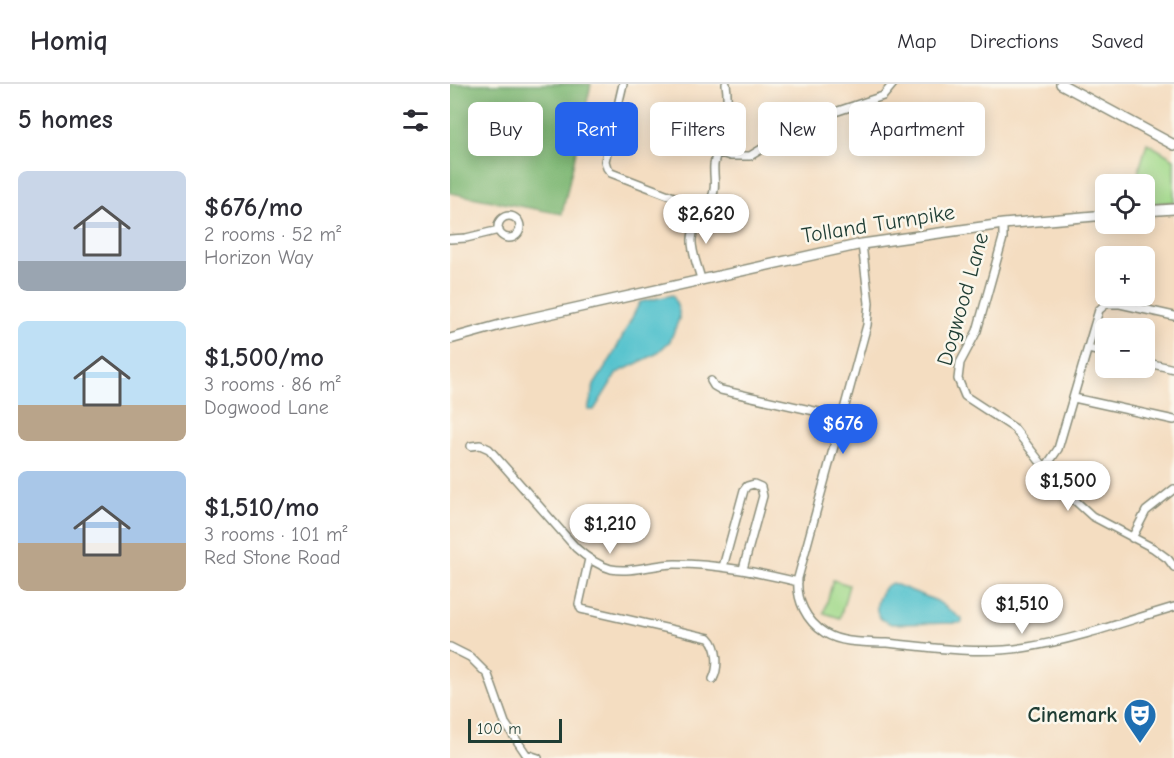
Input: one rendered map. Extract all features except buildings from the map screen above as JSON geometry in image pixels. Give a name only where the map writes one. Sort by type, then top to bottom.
[{"type":"street","points":[[622,84],[605,161],[607,168],[611,173],[705,209]]},
{"type":"street","points":[[726,84],[728,102]]},
{"type":"street","points":[[746,156],[750,156],[808,121],[883,96],[893,84]]},
{"type":"street","points":[[1061,84],[1174,145]]},
{"type":"street","points":[[700,279],[692,239],[713,195],[714,167],[717,156]]},
{"type":"street","points":[[1155,210],[1174,209]]},
{"type":"street","name":"Tolland Turnpike","points":[[450,339],[504,324],[862,244],[1003,224],[1095,216]]},
{"type":"street","name":"Dogwood Lane","points":[[1003,224],[1003,238],[977,331],[960,363],[958,379],[965,396],[1014,428],[1058,485],[1092,516],[1153,548],[1168,559],[1174,567]]},
{"type":"street","points":[[450,239],[466,238],[499,230]]},
{"type":"street","points":[[862,244],[869,306],[868,321],[798,582],[798,593],[804,610],[818,628],[841,639],[958,650],[1007,649],[1029,647],[1071,637],[1174,607]]},
{"type":"street","points":[[1045,468],[1058,450],[1099,310],[1106,304],[1120,304],[1174,316]]},
{"type":"street","points":[[1088,349],[1095,351]]},
{"type":"street","points":[[1155,365],[1174,369]]},
{"type":"street","points":[[711,381],[722,390],[841,417]]},
{"type":"street","points":[[1074,398],[1174,420]]},
{"type":"street","points":[[471,446],[483,446],[490,451],[572,543],[589,559],[604,567],[616,570],[674,564],[723,567],[743,569],[798,582]]},
{"type":"street","points":[[723,567],[744,490],[747,486],[754,484],[762,488],[763,496],[743,569]]},
{"type":"street","points":[[1132,538],[1146,511],[1174,489]]},
{"type":"street","points":[[589,559],[580,608],[709,638],[714,645],[717,665],[713,679]]},
{"type":"street","points":[[450,647],[470,657],[488,675],[505,723],[526,754],[538,758]]},
{"type":"green space","points":[[450,84],[591,84],[587,102],[555,102],[555,156],[575,156],[562,214],[450,193]]},
{"type":"green space","points":[[1147,143],[1174,159],[1174,202],[1155,203],[1155,174],[1138,174]]},
{"type":"green space","points":[[833,580],[849,585],[840,618],[824,613]]},
{"type":"water","points":[[673,295],[679,311],[679,319],[670,341],[656,354],[617,373],[594,410],[588,410],[594,385],[612,357],[640,302]]},
{"type":"water","points":[[892,583],[937,601],[962,619],[962,623],[891,624],[882,620],[878,614],[877,604],[881,593]]},
{"type":"place","name":"Cinemark","points":[[1140,744]]}]
